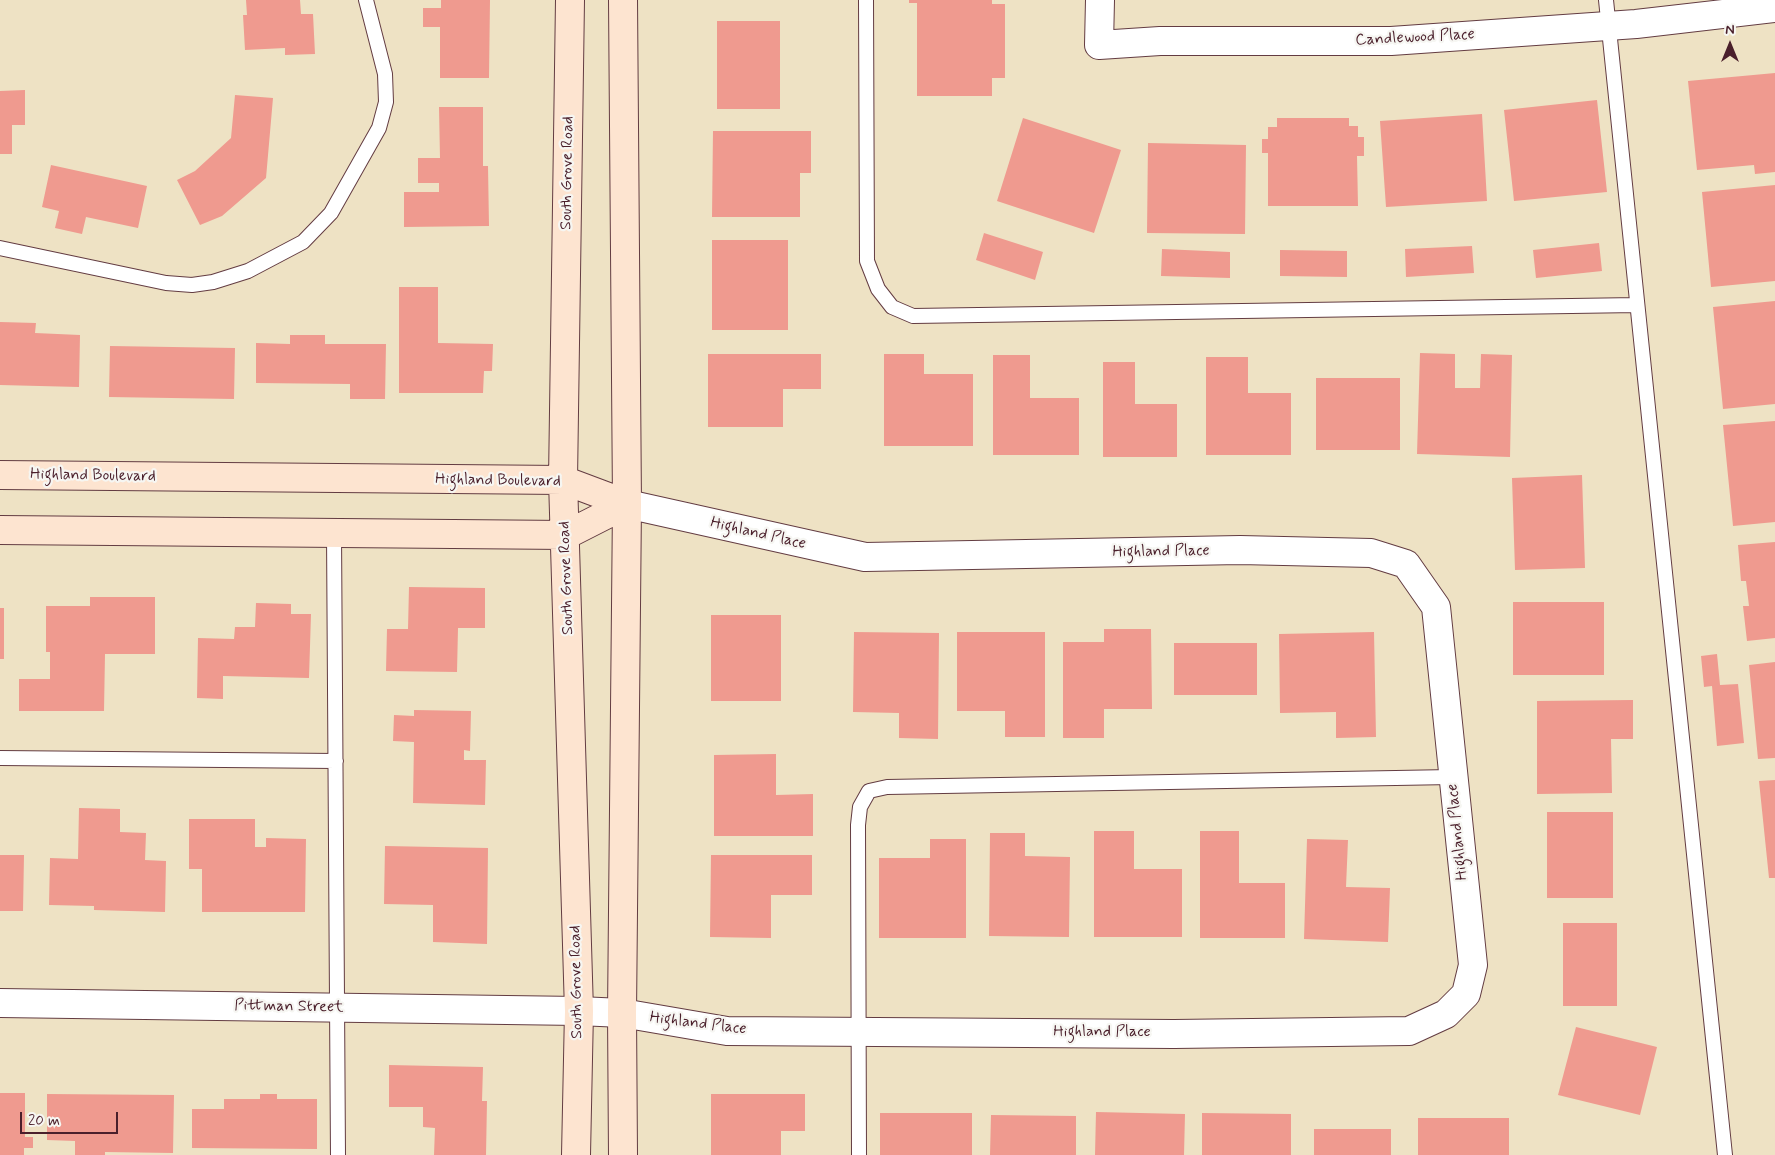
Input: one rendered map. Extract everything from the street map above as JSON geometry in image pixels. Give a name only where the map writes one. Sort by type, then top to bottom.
[{"type":"main road","name":"South Grove Road","points":[[570,0],[563,480],[578,1011],[576,1155]]},
{"type":"main road","points":[[623,0],[627,504],[622,1013],[623,1155]]},
{"type":"main road","name":"Highland Boulevard","points":[[0,475],[563,480],[627,504]]},
{"type":"main road","points":[[0,530],[566,535],[627,504]]},
{"type":"street","name":"Candlewood Place","points":[[1100,0],[1099,46],[1160,41],[1390,41],[1607,13],[1775,8]]},
{"type":"street","name":"Highland Place","points":[[578,1011],[622,1013],[727,1031],[1174,1034],[1409,1031],[1446,1014],[1453,1008],[1466,994],[1473,965],[1436,607],[1406,564],[1372,553],[1240,550],[865,558],[627,504]]},
{"type":"street","name":"Pittman Street","points":[[0,1003],[578,1011]]},
{"type":"lane","points":[[0,248],[166,283],[192,285],[213,282],[248,271],[303,242],[331,213],[379,128],[386,102],[385,74],[366,0]]},
{"type":"lane","points":[[866,0],[867,261],[878,289],[892,307],[913,316],[1637,305]]},
{"type":"lane","points":[[1607,13],[1725,1155]]},
{"type":"lane","points":[[334,533],[338,1155]]},
{"type":"lane","points":[[0,758],[336,761]]},
{"type":"lane","points":[[859,1155],[858,824],[860,807],[869,790],[887,787],[1452,776]]},
{"type":"building","points":[[246,0],[300,0],[301,14],[313,14],[315,54],[285,55],[285,48],[245,50],[243,15],[247,15]]},
{"type":"building","points":[[441,0],[490,0],[489,78],[440,78],[440,27],[423,27],[423,8],[441,8]]},
{"type":"building","points":[[909,0],[992,0],[992,4],[1005,4],[1005,78],[992,78],[992,96],[917,96],[917,3],[909,3]]},
{"type":"building","points":[[717,21],[780,21],[780,109],[717,109]]},
{"type":"building","points":[[1775,73],[1775,172],[1755,174],[1754,165],[1697,170],[1688,81]]},
{"type":"building","points":[[25,90],[25,125],[12,125],[12,154],[0,154],[0,91]]},
{"type":"building","points":[[235,95],[273,98],[266,178],[222,216],[200,225],[177,180],[195,171],[231,138]]},
{"type":"building","points":[[1597,100],[1607,192],[1514,201],[1504,110]]},
{"type":"building","points":[[439,107],[483,107],[483,166],[488,166],[489,226],[404,227],[404,192],[439,192],[439,183],[418,183],[418,158],[440,158]]},
{"type":"building","points":[[1482,114],[1487,201],[1386,207],[1380,121]]},
{"type":"building","points":[[1023,118],[1121,150],[1094,233],[997,201]]},
{"type":"building","points":[[1277,118],[1349,118],[1349,126],[1358,126],[1358,137],[1364,137],[1364,156],[1357,156],[1358,206],[1268,206],[1268,153],[1262,153],[1262,139],[1268,139],[1268,127],[1277,127]]},
{"type":"building","points":[[713,131],[811,131],[811,173],[800,173],[800,217],[712,217]]},
{"type":"building","points":[[1148,143],[1246,145],[1245,234],[1147,233]]},
{"type":"building","points":[[51,165],[147,186],[138,228],[86,217],[82,234],[55,228],[59,211],[42,207]]},
{"type":"building","points":[[1775,185],[1775,281],[1711,287],[1702,192]]},
{"type":"building","points":[[984,233],[1043,252],[1035,280],[976,260]]},
{"type":"building","points":[[712,240],[788,240],[788,330],[712,330]]},
{"type":"building","points":[[1599,243],[1602,271],[1536,278],[1533,250]]},
{"type":"building","points":[[1472,246],[1474,273],[1406,277],[1405,249]]},
{"type":"building","points":[[1162,249],[1230,252],[1230,278],[1161,276]]},
{"type":"building","points":[[1280,250],[1347,251],[1347,277],[1280,276]]},
{"type":"building","points":[[399,287],[438,287],[438,343],[493,344],[492,371],[484,371],[483,393],[399,393]]},
{"type":"building","points":[[1775,301],[1775,404],[1723,409],[1713,307]]},
{"type":"building","points":[[0,322],[36,323],[35,333],[80,335],[79,387],[0,385]]},
{"type":"building","points":[[290,335],[325,335],[325,344],[386,344],[385,399],[350,399],[350,384],[256,383],[256,343],[290,344]]},
{"type":"building","points":[[110,346],[235,348],[234,399],[109,397]]},
{"type":"building","points":[[1420,353],[1455,354],[1455,388],[1480,388],[1481,354],[1512,355],[1510,457],[1417,454]]},
{"type":"building","points":[[708,354],[821,354],[821,389],[783,389],[783,427],[708,427]]},
{"type":"building","points":[[884,354],[924,354],[924,374],[973,374],[973,446],[884,446]]},
{"type":"building","points":[[993,355],[1030,355],[1030,398],[1079,398],[1079,455],[993,455]]},
{"type":"building","points":[[1206,357],[1248,357],[1248,393],[1291,393],[1291,455],[1206,455]]},
{"type":"building","points":[[1103,362],[1135,362],[1135,404],[1177,404],[1177,457],[1103,457]]},
{"type":"building","points":[[1316,378],[1400,378],[1400,450],[1316,450]]},
{"type":"building","points":[[1775,421],[1775,522],[1733,526],[1723,425]]},
{"type":"building","points":[[1582,475],[1585,568],[1515,570],[1512,478]]},
{"type":"building","points":[[1775,542],[1775,638],[1747,641],[1743,606],[1749,606],[1746,581],[1741,581],[1738,545]]},
{"type":"building","points":[[409,587],[485,588],[485,628],[458,628],[457,672],[386,671],[387,629],[408,629]]},
{"type":"building","points":[[90,597],[155,597],[155,654],[105,654],[104,711],[19,711],[19,679],[50,679],[50,652],[46,652],[46,606],[90,606]]},
{"type":"building","points":[[1513,602],[1604,602],[1604,675],[1513,675]]},
{"type":"building","points":[[256,603],[291,604],[291,614],[311,614],[309,678],[223,676],[223,699],[197,698],[198,638],[234,639],[235,627],[255,627]]},
{"type":"building","points":[[0,608],[4,608],[4,659],[0,659]]},
{"type":"building","points":[[711,615],[781,615],[781,701],[711,701]]},
{"type":"building","points":[[1104,629],[1151,629],[1152,709],[1104,709],[1104,738],[1063,738],[1063,642],[1104,642]]},
{"type":"building","points":[[854,632],[939,633],[938,739],[899,738],[899,713],[853,712]]},
{"type":"building","points":[[957,632],[1045,632],[1045,737],[1005,737],[1005,711],[957,711]]},
{"type":"building","points":[[1374,632],[1376,737],[1336,738],[1336,712],[1280,713],[1279,634]]},
{"type":"building","points":[[1174,643],[1257,643],[1257,695],[1174,695]]},
{"type":"building","points":[[1717,654],[1720,685],[1738,684],[1744,743],[1717,746],[1712,686],[1704,687],[1701,656]]},
{"type":"building","points":[[1775,662],[1775,758],[1758,759],[1749,665]]},
{"type":"building","points":[[1633,700],[1633,739],[1611,739],[1612,793],[1537,794],[1537,701]]},
{"type":"building","points":[[414,710],[471,711],[470,751],[464,750],[464,760],[486,760],[485,805],[413,803],[414,742],[393,741],[394,715],[414,716]]},
{"type":"building","points":[[776,754],[776,795],[813,794],[813,836],[714,836],[714,755]]},
{"type":"building","points":[[1775,780],[1775,878],[1769,878],[1759,781]]},
{"type":"building","points":[[79,808],[120,809],[120,832],[146,833],[145,860],[166,861],[165,912],[94,910],[94,906],[49,905],[50,858],[78,859]]},
{"type":"building","points":[[1547,812],[1613,812],[1613,898],[1547,898]]},
{"type":"building","points":[[189,819],[255,819],[255,847],[266,847],[266,838],[306,839],[305,912],[202,912],[202,869],[189,869]]},
{"type":"building","points":[[1094,831],[1134,831],[1134,869],[1182,869],[1182,937],[1094,937]]},
{"type":"building","points":[[1200,831],[1239,831],[1239,883],[1285,883],[1285,938],[1200,938]]},
{"type":"building","points":[[990,833],[1025,833],[1025,856],[1070,857],[1069,937],[989,936]]},
{"type":"building","points":[[930,839],[966,839],[966,938],[879,938],[879,858],[930,858]]},
{"type":"building","points":[[1307,839],[1348,840],[1346,887],[1390,888],[1388,942],[1304,939]]},
{"type":"building","points":[[385,846],[488,848],[487,944],[433,942],[433,905],[384,904]]},
{"type":"building","points":[[0,855],[24,855],[23,911],[0,911]]},
{"type":"building","points":[[711,855],[812,855],[812,895],[771,895],[771,938],[710,937]]},
{"type":"building","points":[[1563,923],[1617,923],[1617,1006],[1563,1006]]},
{"type":"building","points":[[1576,1027],[1657,1047],[1640,1115],[1558,1095]]},
{"type":"building","points":[[389,1065],[483,1067],[482,1101],[487,1101],[486,1155],[434,1155],[435,1128],[423,1127],[423,1107],[389,1107]]},
{"type":"building","points":[[0,1093],[25,1093],[25,1137],[33,1137],[33,1148],[24,1148],[24,1155],[0,1155]]},
{"type":"building","points":[[47,1094],[174,1095],[173,1153],[105,1152],[105,1155],[75,1155],[75,1141],[47,1140]]},
{"type":"building","points":[[260,1094],[277,1094],[277,1099],[317,1099],[317,1149],[192,1148],[192,1109],[224,1109],[224,1099],[260,1099]]},
{"type":"building","points":[[711,1094],[805,1094],[805,1131],[781,1131],[781,1155],[711,1155]]},
{"type":"building","points":[[1096,1112],[1185,1114],[1184,1155],[1095,1155]]},
{"type":"building","points":[[880,1113],[972,1113],[972,1155],[880,1155]]},
{"type":"building","points":[[1202,1113],[1291,1114],[1291,1155],[1202,1155]]},
{"type":"building","points":[[991,1115],[1076,1116],[1076,1155],[990,1155]]},
{"type":"building","points":[[1418,1118],[1509,1118],[1509,1155],[1418,1155]]},
{"type":"building","points":[[1314,1129],[1391,1129],[1391,1155],[1314,1155]]}]
